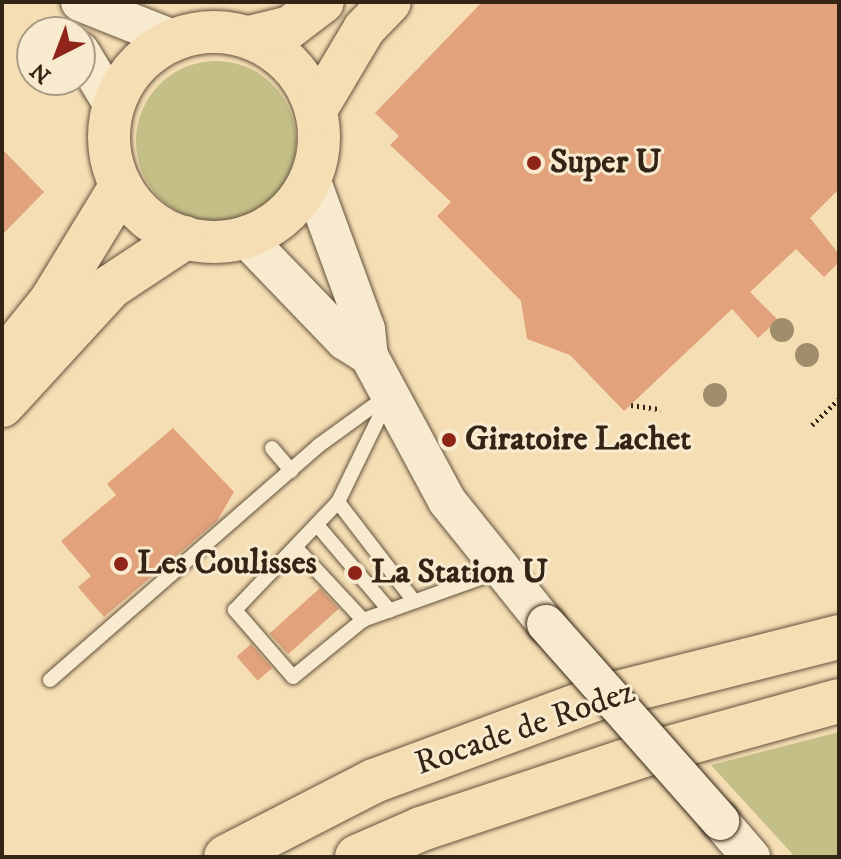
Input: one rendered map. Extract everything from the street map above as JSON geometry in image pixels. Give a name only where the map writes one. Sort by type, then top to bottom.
[{"type":"highway","points":[[2,363],[52,300],[121,187]]},
{"type":"highway","points":[[2,405],[110,287],[184,238]]},
{"type":"highway","name":"Rocade de Rodez","points":[[226,857],[374,781],[598,698],[839,637]]},
{"type":"highway","name":"Rocade de Rodez","points":[[357,857],[421,829],[629,759],[839,701]]},
{"type":"main road","points":[[250,37],[279,54],[302,79],[316,110],[319,145],[311,179],[295,205],[273,225],[246,238],[215,243],[184,238],[158,227],[121,187],[110,146],[113,105],[136,66],[173,39],[198,32],[250,37],[290,27],[323,2]]},
{"type":"main road","points":[[316,110],[364,29],[390,2]]},
{"type":"street","points":[[80,2],[173,39]]},
{"type":"street","points":[[96,77],[113,105]]},
{"type":"street","points":[[311,179],[366,329],[369,356],[447,501],[500,571],[751,857]]},
{"type":"street","points":[[246,238],[345,341],[369,356]]},
{"type":"lane","points":[[50,680],[291,471],[390,393]]},
{"type":"lane","points":[[390,393],[338,502],[298,550],[235,610],[293,677],[363,620],[500,571]]},
{"type":"lane","points":[[272,448],[291,471]]},
{"type":"lane","points":[[338,502],[414,601]]},
{"type":"lane","points":[[318,526],[390,611]]},
{"type":"lane","points":[[298,550],[363,620]]},
{"type":"path","points":[[812,425],[839,399]]},
{"type":"path","points":[[631,405],[661,409]]},
{"type":"shaded area","points":[[216,61],[247,67],[273,84],[290,110],[296,141],[290,172],[273,198],[247,215],[216,221],[185,215],[159,198],[142,172],[136,141],[142,110],[159,84],[185,67]]},
{"type":"shaded area","points":[[839,732],[839,857],[795,857],[711,765]]},
{"type":"building","points":[[482,2],[839,2],[839,189],[810,218],[839,254],[839,262],[824,277],[796,249],[750,292],[778,320],[758,338],[732,309],[624,411],[570,355],[527,339],[521,301],[437,216],[451,202],[390,145],[399,136],[375,113]]},
{"type":"building","points":[[2,149],[44,192],[2,235]]},
{"type":"building","points":[[173,428],[234,492],[217,521],[104,617],[78,587],[91,576],[61,541],[116,495],[107,484]]},
{"type":"building","points":[[320,588],[339,609],[288,654],[269,634]]},
{"type":"building","points":[[251,644],[272,668],[258,681],[237,656]]},
{"type":"place","name":"Super U","points":[[534,163]]},
{"type":"place","name":"Giratoire Lachet","points":[[449,440]]},
{"type":"place","name":"Les Coulisses","points":[[121,564]]},
{"type":"place","name":"La Station U","points":[[355,573]]}]
